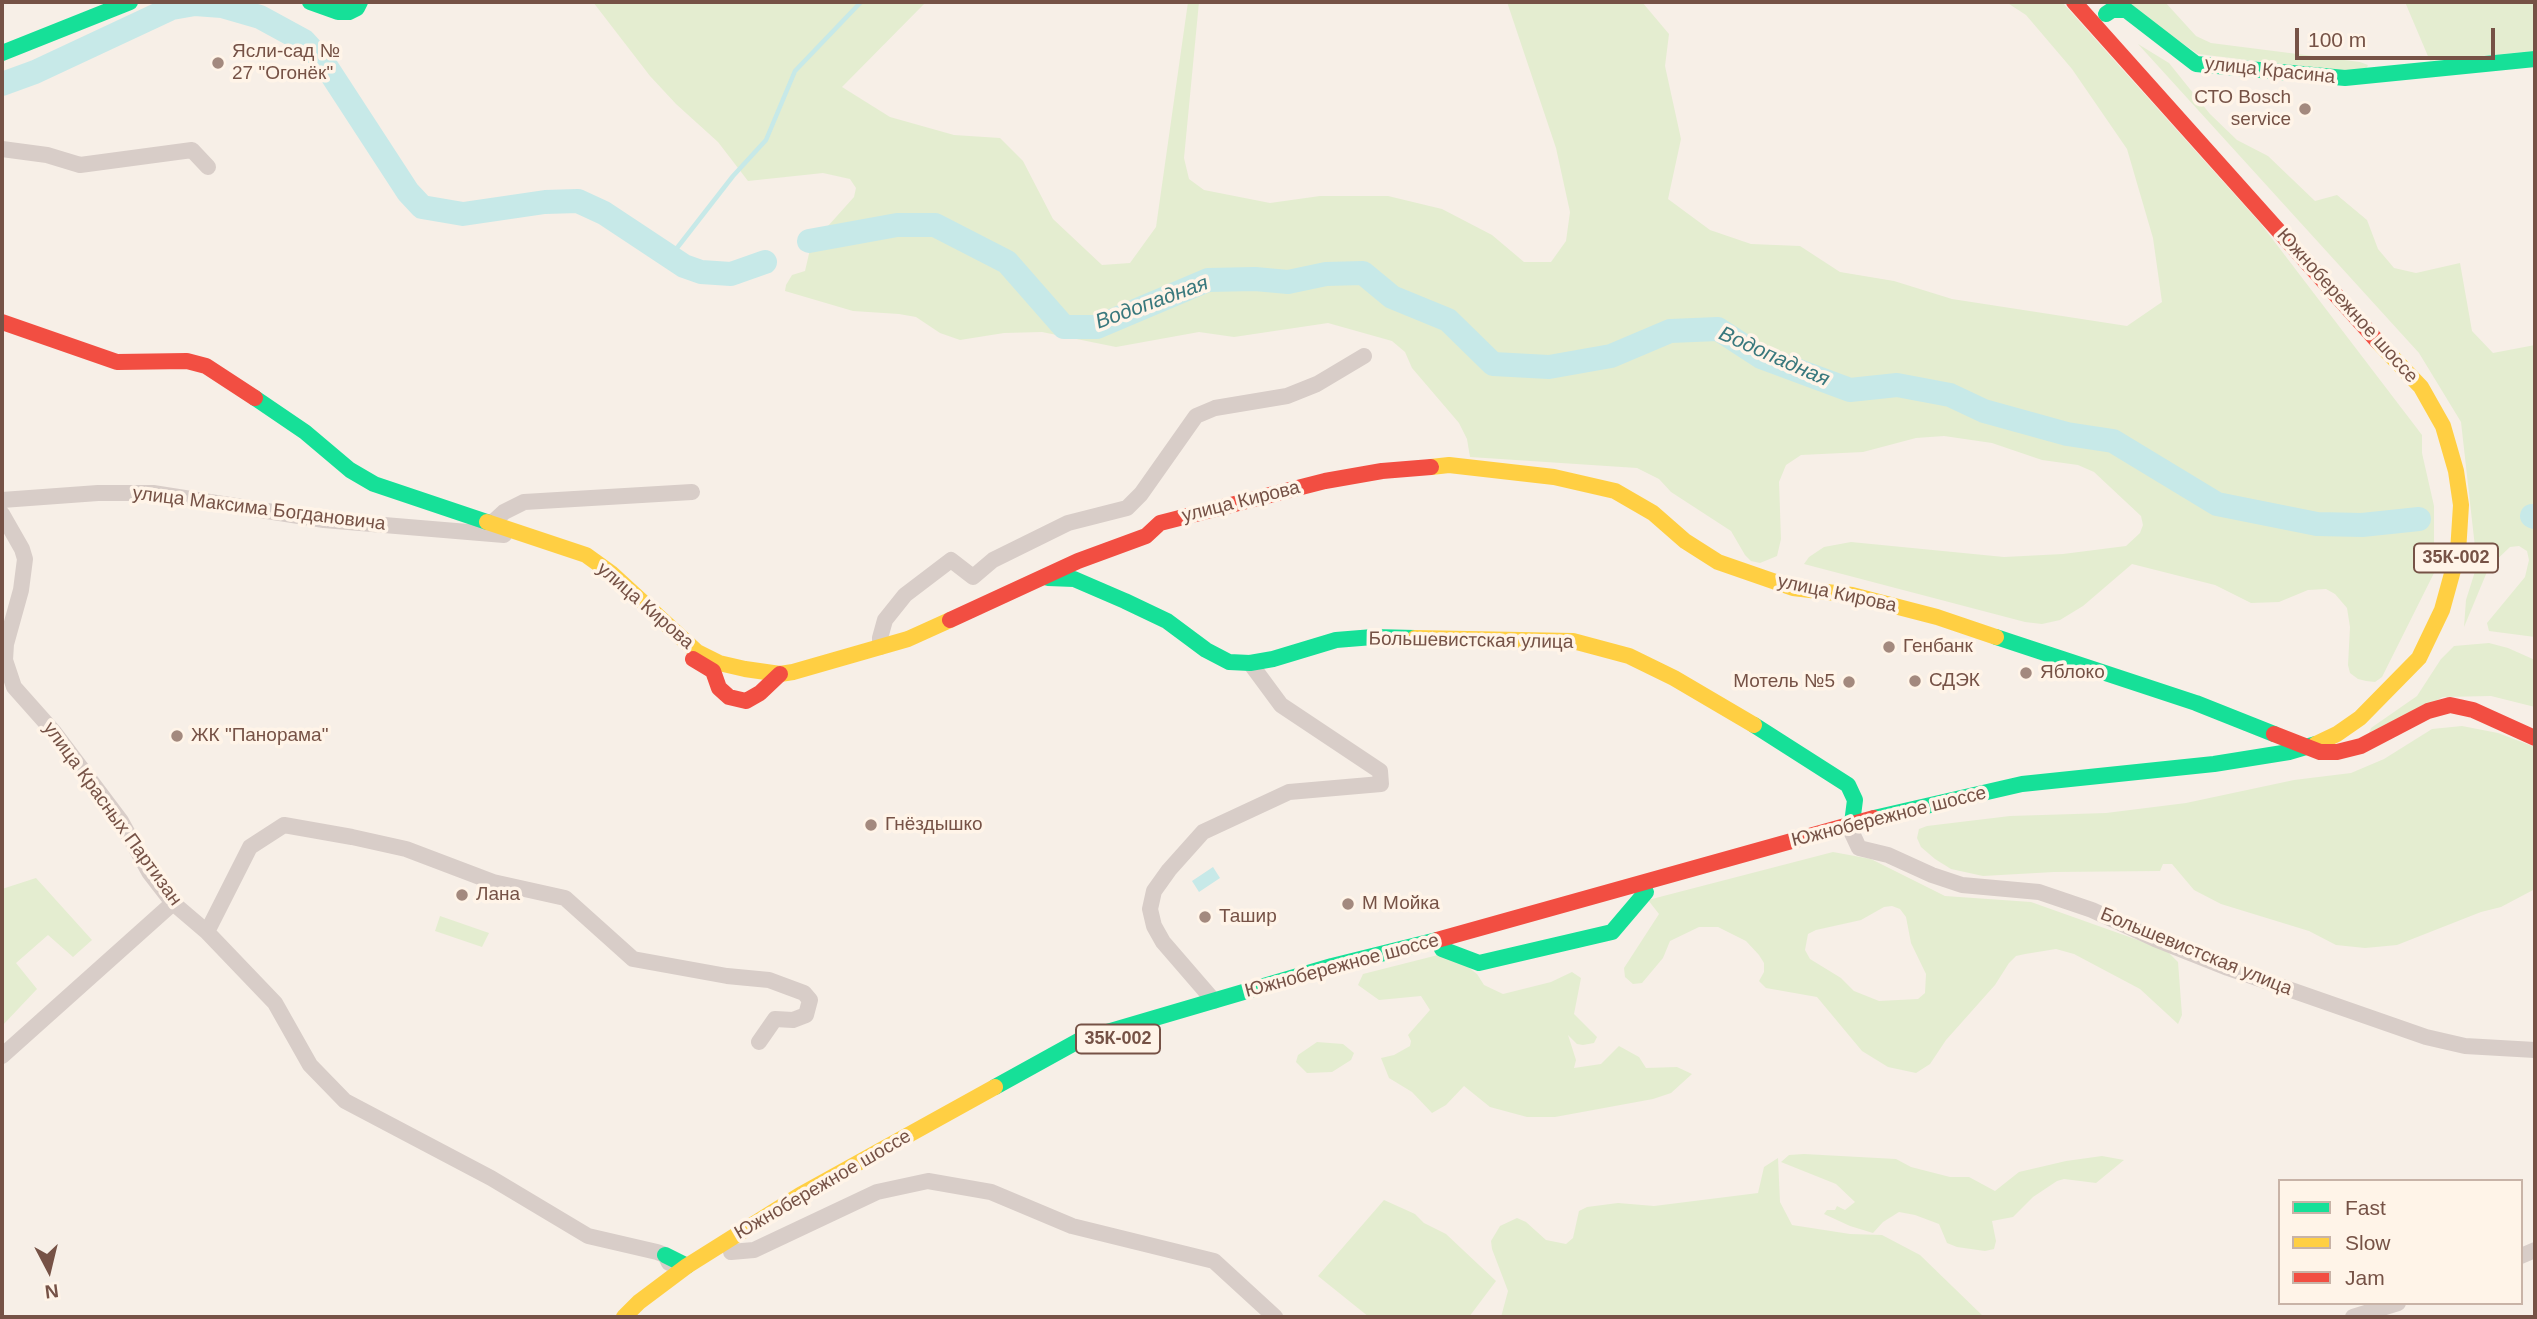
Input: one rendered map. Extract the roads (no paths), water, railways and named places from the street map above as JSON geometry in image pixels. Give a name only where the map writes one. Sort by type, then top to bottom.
[{"type":"main road","points":[[2,53],[130,2]]},
{"type":"main road","points":[[310,2],[338,12],[354,7]]},
{"type":"main road","name":"Южнобережное шоссе","points":[[640,1314],[795,1212],[1087,1048],[1339,975],[1493,936],[1646,891],[2010,794],[2207,773],[2315,751],[2346,739],[2366,722],[2395,695],[2427,657],[2459,575],[2467,524],[2463,473],[2448,425],[2422,378],[2099,18],[2074,2]]},
{"type":"main road","name":"Южнобережное шоссе","points":[[624,1317],[681,1270],[800,1195],[1080,1040],[1332,966],[1854,835],[2022,784],[2315,751],[2360,718],[2419,658],[2442,610],[2458,552],[2460,505],[2456,471],[2443,426],[2421,387],[2377,341],[2099,18],[2094,2]]},
{"type":"main road","name":"улица Красина","points":[[2099,18],[2112,10],[2126,10],[2196,64],[2345,78],[2535,59]]},
{"type":"main road","name":"улица Кирова","points":[[2,322],[117,362],[187,360],[206,366],[305,432],[350,470],[374,484],[586,555],[611,573],[696,652],[716,667],[780,674],[859,655],[927,632],[1078,561],[1146,536],[1160,523],[1325,481],[1382,471],[1449,465],[1554,477],[1615,491],[1653,513],[1685,541],[1718,562],[1793,588],[1852,595],[1937,617],[2196,703],[2315,751],[2337,752],[2361,746],[2428,711],[2451,705],[2473,710],[2535,738]]},
{"type":"main road","points":[[494,525],[583,562],[605,578],[694,660],[716,667],[719,688],[730,697],[746,701],[760,693],[780,674]]},
{"type":"main road","points":[[1125,601],[1099,580],[1096,571],[1100,562],[1146,536]]},
{"type":"main road","name":"Большевистская улица","points":[[1041,578],[1074,579],[1125,601],[1167,621],[1206,650],[1229,662],[1250,663],[1336,640],[1373,637],[1573,641],[1629,656],[1674,678],[1796,750],[1848,785],[1856,800],[1854,835]]},
{"type":"main road","points":[[1442,949],[1479,963],[1612,932],[1646,891]]},
{"type":"main road","points":[[661,1254],[681,1270]]},
{"type":"street","points":[[2,149],[47,155],[80,165],[192,150],[208,167]]},
{"type":"street","points":[[880,646],[882,629],[892,611],[905,596],[951,560],[973,577],[993,561],[1068,523],[1127,508],[1141,495],[1196,416],[1215,408],[1287,397],[1317,384],[1364,356]]},
{"type":"street","points":[[494,525],[504,512],[524,502],[692,492]]},
{"type":"street","name":"улица Максима Богдановича","points":[[2,500],[98,493],[153,494],[324,520],[517,536]]},
{"type":"street","name":"улица Красных Партизан","points":[[2,514],[25,559],[21,590],[6,644],[5,660],[14,687],[54,732],[121,821],[149,872],[173,903],[207,932],[275,1003],[310,1065],[345,1101],[491,1178],[588,1236],[661,1254]]},
{"type":"street","points":[[1214,1001],[1163,942],[1154,926],[1150,909],[1154,891],[1169,870],[1203,832],[1289,792],[1381,785],[1380,771],[1281,705],[1250,663]]},
{"type":"street","points":[[207,932],[250,847],[284,825],[352,837],[406,849],[493,882],[565,898],[633,959],[727,976],[769,980],[804,993],[810,1000],[806,1015],[793,1020],[775,1019],[759,1042]]},
{"type":"street","name":"Большевистская улица","points":[[1854,835],[1888,855],[1932,875],[1962,885],[2039,892],[2092,910],[2228,968],[2426,1037],[2465,1046],[2535,1050]]},
{"type":"street","points":[[2,1056],[173,903]]},
{"type":"street","points":[[731,1252],[754,1250],[877,1192],[928,1181],[991,1192],[1072,1226],[1214,1261],[1275,1317]]},
{"type":"street","points":[[2353,1317],[2392,1305]]},
{"type":"water","points":[[1213,867],[1220,878],[1199,892],[1192,881]]},
{"type":"waterway","points":[[670,257],[733,176],[766,140],[795,71],[861,2]]},
{"type":"waterway","name":"Водопадная","points":[[2,84],[35,72],[172,8],[195,4],[222,6],[260,17],[304,41],[324,63],[408,192],[422,207],[463,214],[545,202],[578,201],[604,213],[684,266],[701,272],[731,274],[765,262]]},
{"type":"waterway","name":"Водопадная","points":[[809,241],[897,225],[935,225],[1007,262],[1064,327],[1097,327],[1208,280],[1255,279],[1288,282],[1326,274],[1363,273],[1392,297],[1448,320],[1493,364],[1549,367],[1611,356],[1670,331],[1718,329],[1761,357],[1850,390],[1897,385],[1950,395],[1984,411],[2067,434],[2113,441],[2217,504],[2317,524],[2362,525],[2419,519]]},
{"type":"place","name":"Ясли-сад № 27 \"Огонёк\"","points":[[218,63]]},
{"type":"place","name":"СТО Bosch service","points":[[2305,109]]},
{"type":"place","name":"Генбанк","points":[[1889,647]]},
{"type":"place","name":"Яблоко","points":[[2026,673]]},
{"type":"place","name":"СДЭК","points":[[1915,681]]},
{"type":"place","name":"Мотель №5","points":[[1849,682]]},
{"type":"place","name":"ЖК \"Панорама\"","points":[[177,736]]},
{"type":"place","name":"Гнёздышко","points":[[871,825]]},
{"type":"place","name":"Лана","points":[[462,895]]},
{"type":"place","name":"М Мойка","points":[[1348,904]]},
{"type":"place","name":"Ташир","points":[[1205,917]]}]
